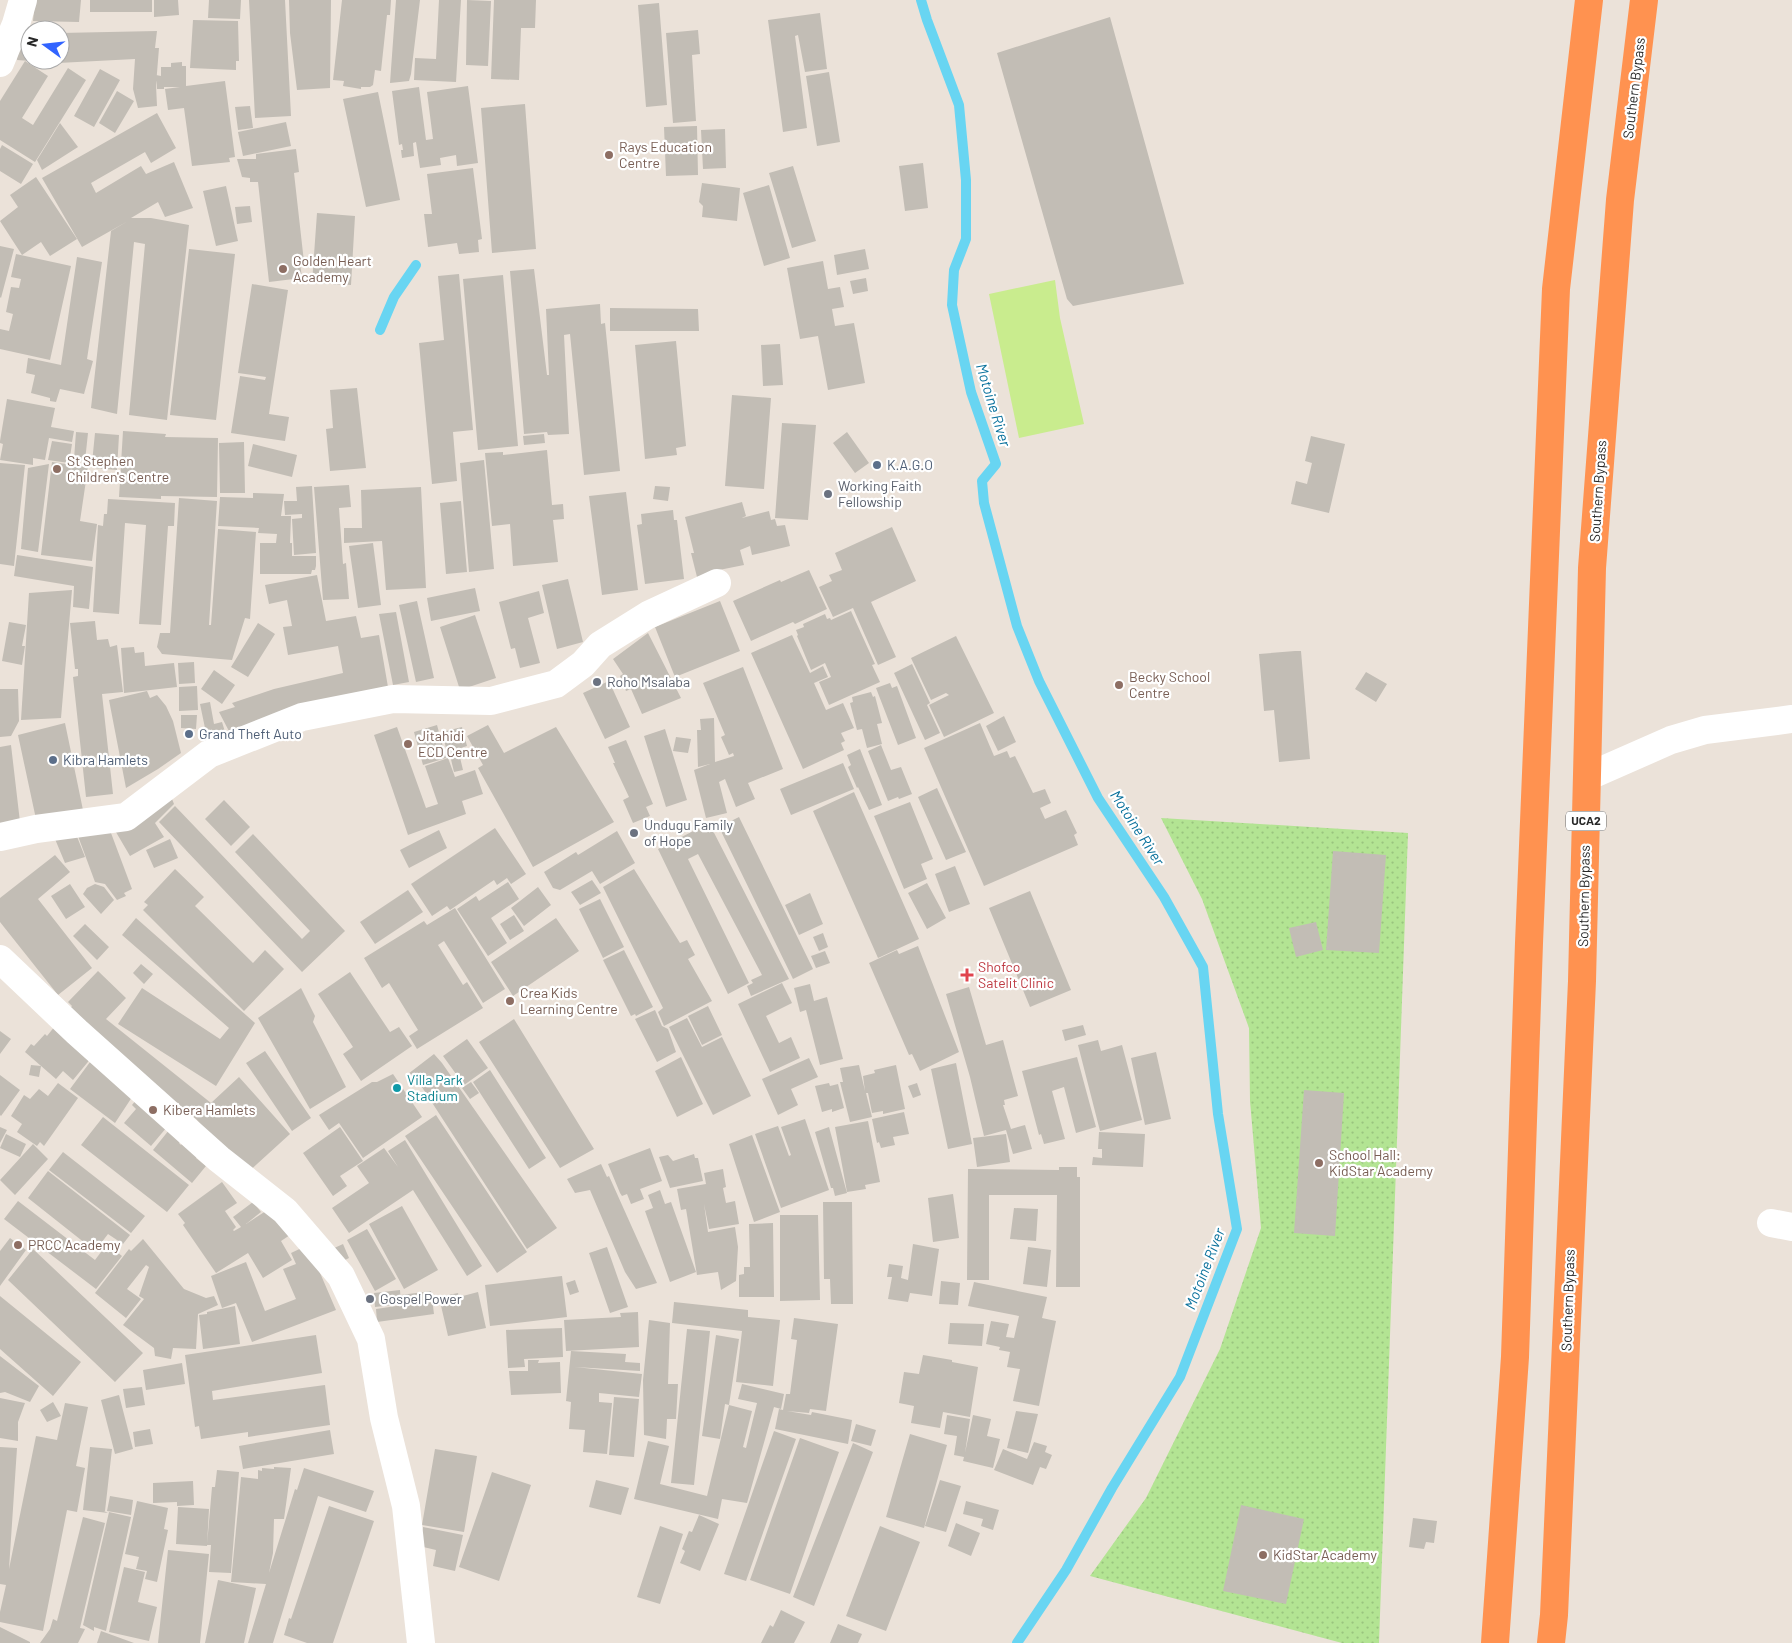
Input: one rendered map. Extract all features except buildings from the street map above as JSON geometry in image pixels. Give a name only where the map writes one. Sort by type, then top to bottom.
[{"type":"highway","points":[[1495,1643],[1515,1357],[1556,289],[1589,0]]},
{"type":"highway","name":"Southern Bypass","points":[[1551,1643],[1555,1605],[1581,1001],[1592,568],[1620,200],[1644,0]]},
{"type":"street","points":[[0,63],[16,24],[23,0]]},
{"type":"street","points":[[0,837],[36,829],[126,817],[209,754],[302,716],[394,698],[491,701],[556,684],[583,664],[600,645],[648,615],[717,583]]},
{"type":"street","points":[[1587,777],[1671,740],[1706,730],[1792,719]]},
{"type":"street","points":[[0,959],[77,1032],[212,1152],[285,1211],[341,1276],[371,1340],[384,1418],[406,1506],[421,1643]]},
{"type":"green space","points":[[1055,280],[1060,318],[1084,424],[1019,438],[989,294]]},
{"type":"green space","points":[[1161,818],[1408,833],[1379,1643],[1342,1643],[1090,1576],[1146,1498],[1220,1349],[1261,1228],[1250,1101],[1249,1028],[1202,899]]},
{"type":"waterway","name":"Motoine River","points":[[921,0],[959,105],[966,180],[966,239],[954,270],[952,305],[971,392],[996,464],[982,481],[984,503],[1017,626],[1039,681],[1098,798],[1164,897],[1203,967],[1218,1114],[1237,1229],[1180,1377],[1112,1488],[1066,1570],[1017,1643]]},
{"type":"waterway","points":[[380,330],[394,297],[416,265]]},
{"type":"place","name":"Rays Education Centre","points":[[609,155]]},
{"type":"place","name":"Golden Heart Academy","points":[[283,269]]},
{"type":"place","name":"K.A.G.O","points":[[877,465]]},
{"type":"place","name":"St Stephen Children's Centre","points":[[57,469]]},
{"type":"place","name":"Working Faith Fellowship","points":[[828,494]]},
{"type":"place","name":"Roho Msalaba","points":[[597,682]]},
{"type":"place","name":"Becky School Centre","points":[[1119,685]]},
{"type":"place","name":"Grand Theft Auto","points":[[189,734]]},
{"type":"place","name":"Jitahidi ECD Centre","points":[[408,744]]},
{"type":"place","name":"Kibra Hamlets","points":[[53,760]]},
{"type":"place","name":"Undugu Family of Hope","points":[[634,833]]},
{"type":"place","name":"Shofco Satelit Clinic","points":[[967,975]]},
{"type":"place","name":"Crea Kids Learning Centre","points":[[510,1001]]},
{"type":"place","name":"Villa Park Stadium","points":[[397,1088]]},
{"type":"place","name":"Kibera Hamlets","points":[[153,1110]]},
{"type":"place","name":"School Hall: KidStar Academy","points":[[1319,1163]]},
{"type":"place","name":"PRCC Academy","points":[[18,1245]]},
{"type":"place","name":"Gospel Power","points":[[370,1299]]},
{"type":"place","name":"KidStar Academy","points":[[1263,1555]]}]
